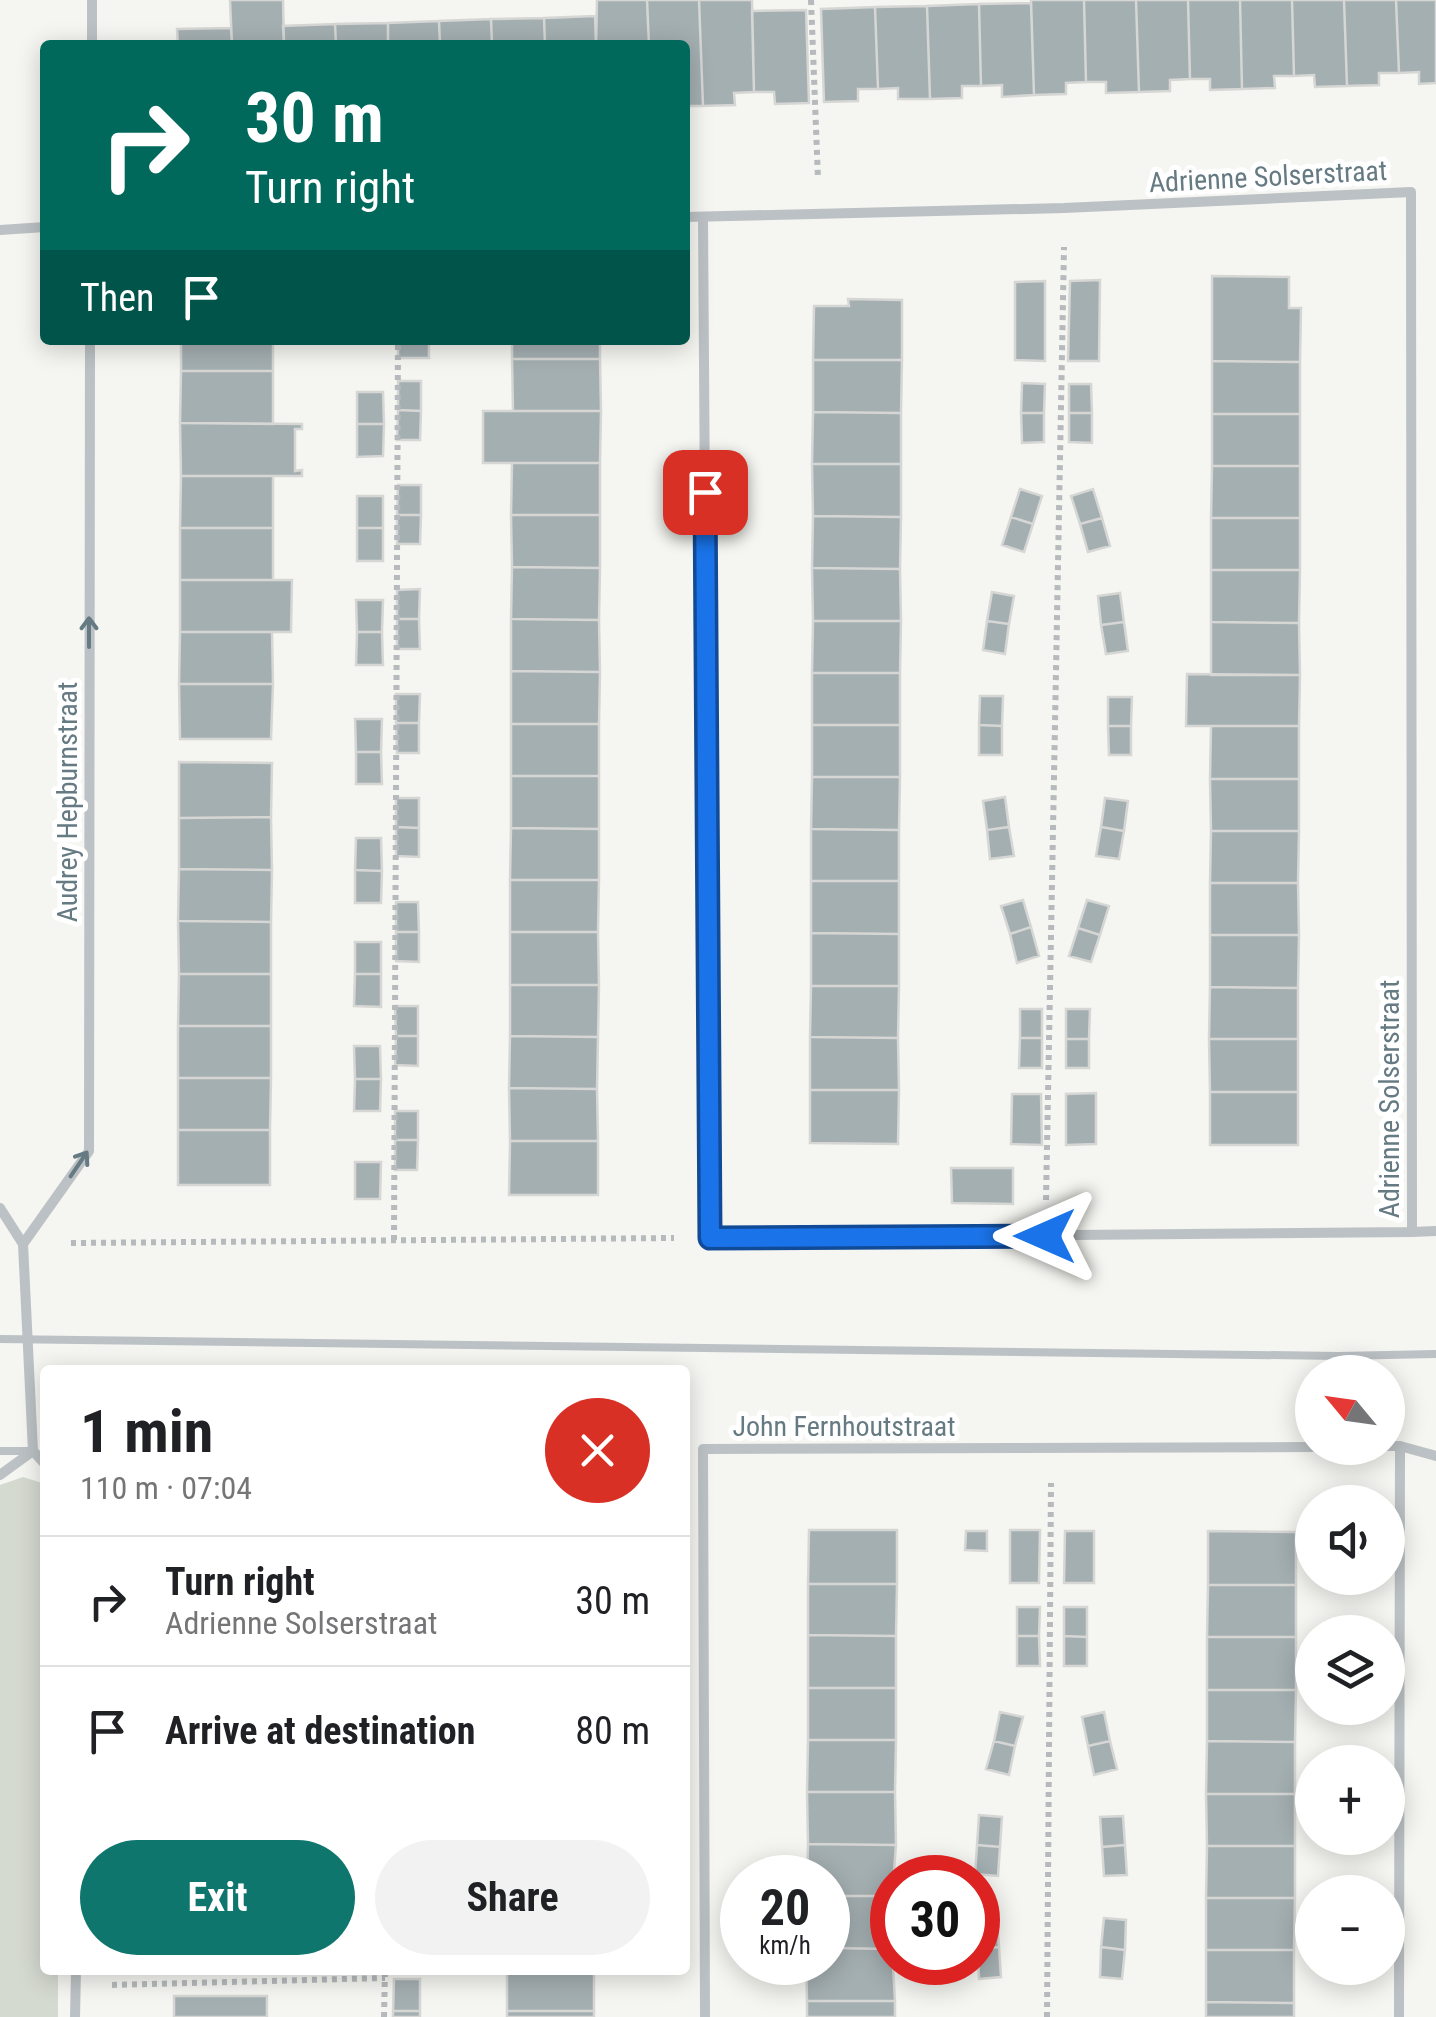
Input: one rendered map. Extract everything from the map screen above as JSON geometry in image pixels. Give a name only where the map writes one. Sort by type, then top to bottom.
[{"type":"street","points":[[92,0],[92,40]]},
{"type":"street","name":"Adrienne Solserstraat","points":[[690,218],[1064,208],[1412,192],[1412,1232],[710,1238]]},
{"type":"street","points":[[704,217],[710,1238]]},
{"type":"street","points":[[0,230],[40,227]]},
{"type":"street","name":"Audrey Hepburnstraat","points":[[23,1244],[88,1152],[90,345]]},
{"type":"street","points":[[0,1208],[23,1244],[33,1452],[40,1459]]},
{"type":"street","points":[[1412,1232],[1436,1232]]},
{"type":"street","name":"John Fernhoutstraat","points":[[705,2017],[703,1450],[1295,1447]]},
{"type":"street","points":[[1405,1449],[1436,1456]]},
{"type":"street","points":[[0,1474],[33,1452]]},
{"type":"street","points":[[1394,1465],[1399,2017]]},
{"type":"street","points":[[75,2017],[76,1975]]},
{"type":"lane","points":[[0,1339],[1338,1356],[1436,1354]]},
{"type":"lane","points":[[0,1451],[33,1452]]},
{"type":"path","points":[[811,0],[819,214]]},
{"type":"path","points":[[1045,1236],[1064,208]]},
{"type":"path","points":[[394,1240],[398,345]]},
{"type":"path","points":[[23,1244],[710,1238]]},
{"type":"path","points":[[1047,2017],[1051,1448]]},
{"type":"path","points":[[75,1986],[358,1975]]},
{"type":"path","points":[[384,1975],[384,2017]]},
{"type":"shaded area","points":[[23,1477],[40,1482],[40,1975],[58,1975],[58,2017],[0,2017],[0,1485]]},
{"type":"building","points":[[230,0],[283,0],[284,40],[232,40]]},
{"type":"building","points":[[597,0],[647,0],[649,40],[596,40]]},
{"type":"building","points":[[647,0],[699,0],[703,106],[690,106],[690,40],[649,40]]},
{"type":"building","points":[[699,0],[752,0],[754,92],[734,93],[735,105],[703,106]]},
{"type":"building","points":[[1031,0],[1084,0],[1086,82],[1066,83],[1066,94],[1034,95]]},
{"type":"building","points":[[1084,0],[1136,0],[1139,92],[1106,93],[1106,82],[1086,82]]},
{"type":"building","points":[[1136,0],[1188,0],[1190,79],[1170,80],[1170,91],[1139,92]]},
{"type":"building","points":[[1188,0],[1240,0],[1242,89],[1210,90],[1210,79],[1190,79]]},
{"type":"building","points":[[1240,0],[1292,0],[1294,76],[1274,76],[1275,88],[1242,89]]},
{"type":"building","points":[[1292,0],[1344,0],[1347,86],[1315,87],[1314,75],[1294,76]]},
{"type":"building","points":[[1344,0],[1396,0],[1399,73],[1379,73],[1379,85],[1347,86]]},
{"type":"building","points":[[1396,0],[1436,0],[1436,83],[1419,84],[1419,72],[1399,73]]},
{"type":"building","points":[[1031,3],[1034,95],[1002,97],[1002,85],[981,86],[979,4]]},
{"type":"building","points":[[979,4],[981,86],[962,86],[962,98],[930,99],[927,6]]},
{"type":"building","points":[[927,6],[930,99],[898,99],[898,88],[878,89],[875,7]]},
{"type":"building","points":[[875,7],[878,89],[858,89],[858,101],[824,102],[821,9]]},
{"type":"building","points":[[806,10],[809,103],[775,104],[774,92],[754,92],[752,11]]},
{"type":"building","points":[[595,16],[596,40],[545,40],[544,18]]},
{"type":"building","points":[[544,18],[545,40],[492,40],[491,19]]},
{"type":"building","points":[[491,19],[492,40],[440,40],[439,21]]},
{"type":"building","points":[[439,21],[440,40],[388,40],[388,23]]},
{"type":"building","points":[[388,23],[388,40],[336,40],[335,24]]},
{"type":"building","points":[[335,24],[336,40],[284,40],[283,26]]},
{"type":"building","points":[[231,28],[232,40],[178,40],[177,29]]},
{"type":"building","points":[[1212,276],[1289,277],[1289,308],[1301,308],[1300,362],[1212,361]]},
{"type":"building","points":[[1100,280],[1099,361],[1068,361],[1070,281]]},
{"type":"building","points":[[1045,281],[1045,361],[1015,360],[1015,282]]},
{"type":"building","points":[[848,299],[902,300],[902,360],[813,360],[814,306],[849,306]]},
{"type":"building","points":[[181,345],[273,345],[273,371],[181,371]]},
{"type":"building","points":[[398,345],[429,345],[429,358],[398,358]]},
{"type":"building","points":[[512,345],[600,345],[600,359],[512,359]]},
{"type":"building","points":[[512,359],[600,359],[601,411],[513,411]]},
{"type":"building","points":[[813,360],[902,360],[901,413],[813,412]]},
{"type":"building","points":[[1212,361],[1300,362],[1300,414],[1212,414]]},
{"type":"building","points":[[181,371],[273,371],[273,424],[180,423]]},
{"type":"building","points":[[398,381],[421,381],[421,411],[398,410]]},
{"type":"building","points":[[1022,383],[1045,384],[1044,413],[1021,413]]},
{"type":"building","points":[[1069,384],[1091,384],[1092,413],[1069,413]]},
{"type":"building","points":[[357,392],[383,392],[384,424],[357,424]]},
{"type":"building","points":[[398,410],[421,411],[420,440],[397,440]]},
{"type":"building","points":[[483,411],[601,411],[600,463],[483,463]]},
{"type":"building","points":[[813,412],[901,413],[901,464],[812,464]]},
{"type":"building","points":[[1021,413],[1044,413],[1044,442],[1022,443]]},
{"type":"building","points":[[1069,413],[1092,413],[1092,443],[1069,442]]},
{"type":"building","points":[[1212,414],[1300,414],[1300,466],[1212,466]]},
{"type":"building","points":[[180,423],[302,424],[302,429],[295,429],[295,471],[302,470],[302,476],[181,476]]},
{"type":"building","points":[[357,424],[384,424],[383,456],[357,457]]},
{"type":"building","points":[[512,463],[600,463],[600,515],[511,515]]},
{"type":"building","points":[[812,464],[901,464],[901,517],[813,516]]},
{"type":"building","points":[[1212,466],[1300,466],[1300,518],[1211,518]]},
{"type":"building","points":[[181,476],[273,476],[273,528],[180,528]]},
{"type":"building","points":[[398,485],[421,485],[421,515],[397,515]]},
{"type":"building","points":[[1020,489],[1042,496],[1033,524],[1011,517]]},
{"type":"building","points":[[1093,489],[1102,518],[1080,524],[1071,496]]},
{"type":"building","points":[[357,496],[383,496],[383,528],[357,528]]},
{"type":"building","points":[[397,515],[421,515],[420,544],[397,544]]},
{"type":"building","points":[[511,515],[600,515],[600,568],[512,567]]},
{"type":"building","points":[[813,516],[901,517],[900,569],[812,568]]},
{"type":"building","points":[[1011,517],[1033,524],[1024,552],[1002,545]]},
{"type":"building","points":[[1102,518],[1110,546],[1088,552],[1080,524]]},
{"type":"building","points":[[1211,518],[1300,518],[1300,570],[1211,570]]},
{"type":"building","points":[[180,528],[273,528],[273,580],[180,580]]},
{"type":"building","points":[[357,528],[383,528],[383,561],[357,561]]},
{"type":"building","points":[[512,567],[600,568],[599,620],[511,619]]},
{"type":"building","points":[[812,568],[900,569],[901,621],[813,621]]},
{"type":"building","points":[[1211,570],[1300,570],[1299,623],[1211,622]]},
{"type":"building","points":[[180,580],[292,580],[291,632],[180,632]]},
{"type":"building","points":[[420,589],[419,619],[397,619],[397,590]]},
{"type":"building","points":[[992,592],[1014,596],[1009,624],[987,621]]},
{"type":"building","points":[[1120,593],[1124,622],[1101,625],[1098,596]]},
{"type":"building","points":[[356,600],[383,600],[382,632],[357,632]]},
{"type":"building","points":[[397,619],[419,619],[420,649],[397,649]]},
{"type":"building","points":[[511,619],[599,620],[600,672],[511,671]]},
{"type":"building","points":[[813,621],[901,621],[900,673],[812,673]]},
{"type":"building","points":[[987,621],[1009,624],[1005,654],[983,650]]},
{"type":"building","points":[[1124,622],[1128,651],[1106,654],[1101,625]]},
{"type":"building","points":[[1211,622],[1299,623],[1300,675],[1211,675]]},
{"type":"building","points":[[180,632],[272,632],[273,684],[179,684]]},
{"type":"building","points":[[357,632],[382,632],[383,665],[356,665]]},
{"type":"building","points":[[511,671],[600,672],[599,724],[511,724]]},
{"type":"building","points":[[812,673],[900,673],[900,725],[812,725]]},
{"type":"building","points":[[1187,674],[1300,675],[1299,726],[1186,726]]},
{"type":"building","points":[[179,684],[273,684],[271,739],[180,739]]},
{"type":"building","points":[[396,694],[420,694],[419,723],[396,723]]},
{"type":"building","points":[[980,696],[1003,696],[1002,726],[979,725]]},
{"type":"building","points":[[1108,697],[1132,697],[1131,726],[1108,726]]},
{"type":"building","points":[[355,719],[382,719],[381,752],[356,752]]},
{"type":"building","points":[[396,723],[419,723],[419,753],[397,753]]},
{"type":"building","points":[[511,724],[599,724],[599,776],[511,776]]},
{"type":"building","points":[[812,725],[900,725],[900,777],[812,777]]},
{"type":"building","points":[[979,725],[1002,726],[1002,755],[979,755]]},
{"type":"building","points":[[1108,726],[1131,726],[1131,755],[1109,755]]},
{"type":"building","points":[[1211,726],[1299,726],[1299,779],[1210,779]]},
{"type":"building","points":[[356,752],[381,752],[382,784],[356,784]]},
{"type":"building","points":[[179,762],[272,763],[271,817],[179,818]]},
{"type":"building","points":[[511,776],[599,776],[599,829],[511,828]]},
{"type":"building","points":[[812,777],[900,777],[899,830],[811,829]]},
{"type":"building","points":[[1210,779],[1299,779],[1299,831],[1211,831]]},
{"type":"building","points":[[1005,797],[1009,827],[987,830],[983,801]]},
{"type":"building","points":[[396,798],[419,798],[419,828],[396,827]]},
{"type":"building","points":[[1105,798],[1128,801],[1124,831],[1101,827]]},
{"type":"building","points":[[271,817],[272,870],[179,869],[179,818]]},
{"type":"building","points":[[396,827],[419,828],[419,857],[396,856]]},
{"type":"building","points":[[1009,827],[1014,856],[990,859],[987,830]]},
{"type":"building","points":[[1101,827],[1124,831],[1119,859],[1096,856]]},
{"type":"building","points":[[511,828],[599,829],[599,880],[510,880]]},
{"type":"building","points":[[811,829],[899,830],[899,881],[811,881]]},
{"type":"building","points":[[1211,831],[1299,831],[1298,883],[1210,883]]},
{"type":"building","points":[[356,838],[381,838],[382,871],[355,870]]},
{"type":"building","points":[[179,869],[272,870],[271,922],[178,921]]},
{"type":"building","points":[[355,870],[382,871],[381,903],[355,903]]},
{"type":"building","points":[[510,880],[599,880],[598,932],[510,932]]},
{"type":"building","points":[[811,881],[899,881],[899,934],[811,933]]},
{"type":"building","points":[[1210,883],[1298,883],[1299,935],[1210,935]]},
{"type":"building","points":[[1023,900],[1031,927],[1010,934],[1001,906]]},
{"type":"building","points":[[1087,900],[1109,906],[1100,935],[1078,928]]},
{"type":"building","points":[[396,902],[418,902],[419,932],[396,932]]},
{"type":"building","points":[[178,921],[271,922],[271,974],[179,974]]},
{"type":"building","points":[[1031,927],[1039,956],[1017,963],[1010,934]]},
{"type":"building","points":[[1078,928],[1100,935],[1091,962],[1069,956]]},
{"type":"building","points":[[396,932],[419,932],[419,962],[396,961]]},
{"type":"building","points":[[510,932],[598,932],[599,985],[510,985]]},
{"type":"building","points":[[811,933],[899,934],[899,986],[811,986]]},
{"type":"building","points":[[1210,935],[1299,935],[1298,988],[1210,987]]},
{"type":"building","points":[[355,942],[381,942],[381,974],[355,974]]},
{"type":"building","points":[[179,974],[271,974],[271,1026],[178,1026]]},
{"type":"building","points":[[355,974],[381,974],[381,1007],[354,1006]]},
{"type":"building","points":[[510,985],[599,985],[598,1037],[510,1036]]},
{"type":"building","points":[[811,986],[899,986],[898,1038],[810,1037]]},
{"type":"building","points":[[1210,987],[1298,988],[1298,1039],[1209,1039]]},
{"type":"building","points":[[395,1006],[418,1006],[418,1036],[396,1036]]},
{"type":"building","points":[[1020,1009],[1042,1009],[1042,1038],[1020,1038]]},
{"type":"building","points":[[1066,1009],[1090,1009],[1089,1039],[1066,1039]]},
{"type":"building","points":[[178,1026],[271,1026],[271,1078],[178,1078]]},
{"type":"building","points":[[396,1036],[418,1036],[418,1066],[395,1065]]},
{"type":"building","points":[[510,1036],[598,1037],[597,1089],[509,1088]]},
{"type":"building","points":[[810,1037],[898,1038],[899,1090],[810,1090]]},
{"type":"building","points":[[1020,1038],[1042,1038],[1042,1068],[1019,1068]]},
{"type":"building","points":[[1066,1039],[1089,1039],[1089,1068],[1066,1068]]},
{"type":"building","points":[[1209,1039],[1298,1039],[1298,1092],[1210,1092]]},
{"type":"building","points":[[354,1046],[380,1046],[381,1079],[355,1079]]},
{"type":"building","points":[[178,1078],[271,1078],[270,1130],[178,1130]]},
{"type":"building","points":[[355,1079],[381,1079],[380,1111],[354,1111]]},
{"type":"building","points":[[509,1088],[597,1089],[598,1141],[510,1141]]},
{"type":"building","points":[[810,1090],[899,1090],[898,1144],[810,1143]]},
{"type":"building","points":[[1210,1092],[1298,1092],[1298,1145],[1210,1145]]},
{"type":"building","points":[[1096,1093],[1096,1144],[1066,1145],[1066,1094]]},
{"type":"building","points":[[1012,1094],[1041,1094],[1042,1145],[1011,1144]]},
{"type":"building","points":[[395,1111],[418,1111],[418,1140],[395,1140]]},
{"type":"building","points":[[178,1130],[270,1130],[270,1185],[178,1185]]},
{"type":"building","points":[[395,1140],[418,1140],[417,1170],[395,1170]]},
{"type":"building","points":[[510,1141],[598,1141],[598,1195],[509,1195]]},
{"type":"building","points":[[355,1162],[381,1162],[380,1199],[355,1199]]},
{"type":"building","points":[[951,1168],[1013,1168],[1013,1204],[952,1203]]},
{"type":"building","points":[[809,1530],[897,1530],[897,1584],[808,1584]]},
{"type":"building","points":[[1010,1530],[1040,1530],[1039,1583],[1010,1583]]},
{"type":"building","points":[[966,1531],[987,1531],[987,1551],[965,1550]]},
{"type":"building","points":[[1065,1531],[1094,1531],[1094,1583],[1064,1583]]},
{"type":"building","points":[[1208,1531],[1295,1532],[1295,1585],[1208,1585]]},
{"type":"building","points":[[808,1584],[897,1584],[896,1636],[808,1635]]},
{"type":"building","points":[[1208,1585],[1295,1585],[1295,1637],[1207,1637]]},
{"type":"building","points":[[1017,1607],[1040,1607],[1039,1636],[1017,1636]]},
{"type":"building","points":[[1064,1607],[1087,1607],[1087,1637],[1064,1636]]},
{"type":"building","points":[[808,1635],[896,1636],[896,1688],[808,1688]]},
{"type":"building","points":[[1017,1636],[1039,1636],[1040,1666],[1017,1666]]},
{"type":"building","points":[[1064,1636],[1087,1637],[1087,1666],[1064,1666]]},
{"type":"building","points":[[1207,1637],[1295,1637],[1295,1690],[1207,1690]]},
{"type":"building","points":[[808,1688],[896,1688],[896,1740],[808,1740]]},
{"type":"building","points":[[1207,1690],[1295,1690],[1295,1742],[1207,1741]]},
{"type":"building","points":[[1000,1712],[1023,1717],[1015,1746],[994,1741]]},
{"type":"building","points":[[1104,1712],[1110,1741],[1088,1746],[1082,1717]]},
{"type":"building","points":[[808,1740],[896,1740],[895,1792],[807,1792]]},
{"type":"building","points":[[994,1741],[1015,1746],[1009,1775],[986,1769]]},
{"type":"building","points":[[1110,1741],[1117,1769],[1094,1775],[1088,1746]]},
{"type":"building","points":[[1207,1741],[1295,1742],[1295,1794],[1206,1794]]},
{"type":"building","points":[[807,1792],[895,1792],[896,1845],[808,1844]]},
{"type":"building","points":[[1206,1794],[1295,1794],[1295,1846],[1207,1846]]},
{"type":"building","points":[[979,1815],[1002,1817],[1000,1847],[977,1845]]},
{"type":"building","points":[[1123,1816],[1125,1845],[1102,1847],[1100,1817]]},
{"type":"building","points":[[808,1844],[896,1845],[895,1855],[870,1855],[870,1896],[850,1896],[850,1855],[808,1855]]},
{"type":"building","points":[[977,1845],[1000,1847],[999,1855],[976,1855]]},
{"type":"building","points":[[1125,1845],[1127,1875],[1104,1876],[1102,1847]]},
{"type":"building","points":[[1207,1846],[1295,1846],[1295,1898],[1206,1898]]},
{"type":"building","points":[[850,1896],[870,1896],[870,1949],[850,1948]]},
{"type":"building","points":[[1206,1898],[1295,1898],[1294,1950],[1206,1950]]},
{"type":"building","points":[[1104,1918],[1126,1920],[1125,1950],[1101,1947]]},
{"type":"building","points":[[1101,1947],[1125,1950],[1122,1979],[1100,1977]]},
{"type":"building","points":[[850,1948],[870,1949],[870,1985],[894,1985],[895,2001],[807,2001],[807,1985],[850,1985]]},
{"type":"building","points":[[1206,1950],[1294,1950],[1294,2003],[1206,2002]]},
{"type":"building","points":[[507,1975],[594,1975],[594,2011],[507,2011]]},
{"type":"building","points":[[394,1979],[420,1979],[420,2011],[393,2011]]},
{"type":"building","points":[[174,1996],[267,1996],[267,2017],[174,2017]]},
{"type":"building","points":[[807,2001],[895,2001],[895,2017],[807,2017]]},
{"type":"building","points":[[1206,2002],[1294,2003],[1294,2017],[1206,2017]]},
{"type":"building","points":[[393,2011],[420,2011],[420,2017],[393,2017]]},
{"type":"building","points":[[507,2011],[594,2011],[594,2017],[507,2017]]},
{"type":"route","points":[[705,492],[710,1238],[1045,1236]]}]
